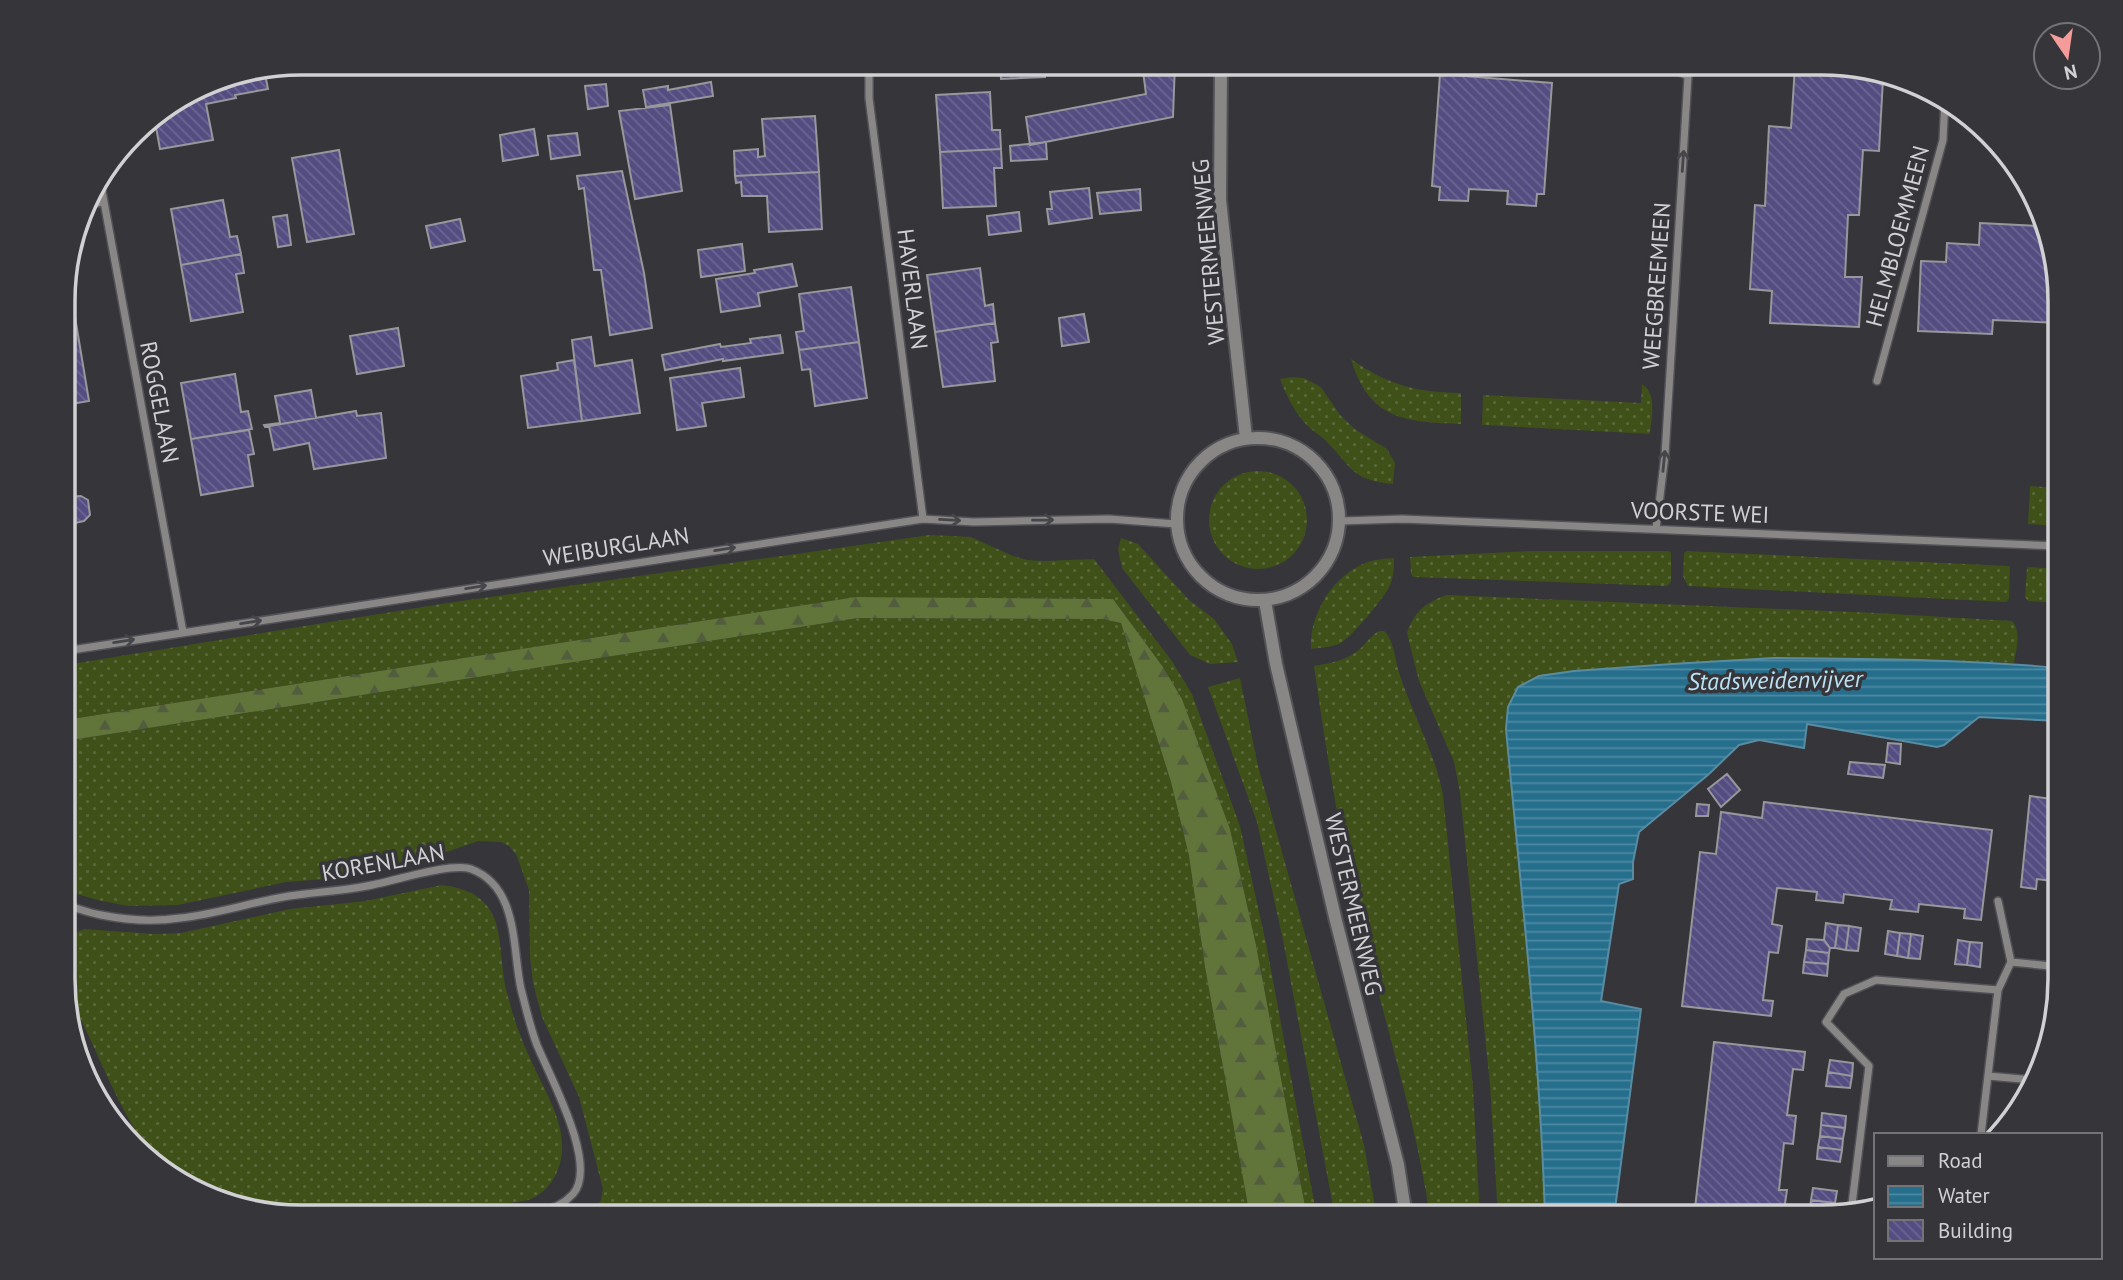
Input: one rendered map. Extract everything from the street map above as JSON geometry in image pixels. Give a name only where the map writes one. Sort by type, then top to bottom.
[{"type":"street","name":"HAVERLAAN","points":[[870,75],[871,111],[923,519]]},
{"type":"street","name":"WESTERMEENWEG","points":[[1221,75],[1220,200],[1247,438]]},
{"type":"street","name":"WEEGBREEMEEN","points":[[1656,529],[1665,455],[1688,76],[1686,75]]},
{"type":"street","name":"HELMBLOEMMEEN","points":[[1877,381],[1943,140],[1944,111]]},
{"type":"street","name":"ROGGELAAN","points":[[102,195],[183,632]]},
{"type":"street","points":[[98,203],[103,202]]},
{"type":"street","points":[[1247,438],[1269,439],[1299,448],[1322,468],[1336,495],[1340,521],[1331,553],[1315,575],[1295,592],[1265,601],[1241,598],[1216,589],[1195,572],[1182,548],[1176,524],[1180,494],[1194,469],[1213,450],[1247,438]]},
{"type":"street","name":"WEIBURGLAAN","points":[[75,648],[923,519],[974,522],[1109,519],[1176,524]]},
{"type":"street","name":"VOORSTE WEI","points":[[1340,521],[1402,519],[2047,545]]},
{"type":"street","name":"WESTERMEENWEG","points":[[1265,601],[1276,664],[1344,958],[1398,1165],[1404,1204]]},
{"type":"street","name":"KORENLAAN","points":[[75,908],[125,919],[177,919],[290,896],[365,887],[442,869],[468,868],[483,875],[498,889],[507,905],[528,1018],[537,1045],[567,1111],[580,1169],[576,1191],[559,1205]]},
{"type":"street","points":[[1982,1133],[1998,990],[2011,962],[1998,901]]},
{"type":"street","points":[[2011,962],[2047,966]]},
{"type":"street","points":[[1852,1202],[1868,1066],[1826,1022],[1844,994],[1876,980],[1998,990]]},
{"type":"street","points":[[1988,1076],[2024,1079]]},
{"type":"green space","points":[[1351,359],[1390,381],[1416,389],[1461,393],[1461,424],[1423,422],[1392,414],[1368,395]]},
{"type":"green space","points":[[1304,378],[1321,387],[1340,415],[1356,430],[1387,449],[1395,463],[1393,484],[1369,480],[1354,472],[1326,441],[1306,424],[1292,406],[1280,379]]},
{"type":"green space","points":[[1642,384],[1652,400],[1650,434],[1482,425],[1483,395],[1641,403]]},
{"type":"green space","points":[[1258,471],[1277,475],[1292,486],[1303,501],[1307,520],[1303,539],[1292,554],[1277,565],[1258,569],[1239,565],[1224,554],[1213,539],[1209,520],[1213,501],[1224,486],[1239,475]]},
{"type":"green space","points":[[2030,486],[2047,487],[2047,525],[2028,524]]},
{"type":"green space","points":[[930,535],[971,537],[1027,560],[1094,559],[1172,661],[1192,694],[1240,826],[1266,943],[1315,1204],[1305,1204],[1256,945],[1230,829],[1182,699],[1163,667],[1113,599],[856,597],[75,718],[75,663],[447,603]]},
{"type":"green space","points":[[1121,538],[1138,544],[1189,600],[1214,619],[1232,644],[1238,662],[1210,664],[1190,655],[1122,568],[1118,549]]},
{"type":"green space","points":[[1531,551],[1669,551],[1671,582],[1667,586],[1413,577],[1411,574],[1410,557]]},
{"type":"green space","points":[[1687,551],[2010,566],[2009,599],[2006,602],[1688,586],[1683,576],[1684,553]]},
{"type":"green space","points":[[1394,558],[1390,585],[1358,626],[1339,644],[1311,649],[1317,613],[1338,582],[1366,563]]},
{"type":"green space","points":[[2027,567],[2047,568],[2047,602],[2028,601],[2025,597]]},
{"type":"green space","points":[[1447,595],[1877,613],[2012,621],[2017,630],[2014,663],[1774,658],[1506,729],[1534,1034],[1545,1204],[1497,1204],[1490,1085],[1460,793],[1454,762],[1419,681],[1407,633],[1413,619],[1433,601]]},
{"type":"green space","points":[[856,597],[1113,599],[1163,667],[1182,699],[1230,829],[1256,945],[1305,1204],[1248,1204],[1205,967],[1189,856],[1171,782],[1121,623],[1102,619],[858,618],[75,739],[75,718]]},
{"type":"green space","points":[[858,618],[1102,619],[1121,623],[1171,782],[1189,856],[1205,967],[1248,1204],[598,1205],[603,1189],[579,1097],[542,1017],[533,983],[529,890],[516,854],[509,846],[501,842],[478,841],[397,866],[324,879],[286,882],[178,905],[128,906],[102,901],[75,894],[75,739]]},
{"type":"green space","points":[[1384,631],[1392,645],[1410,703],[1435,764],[1443,795],[1473,1087],[1479,1204],[1428,1204],[1416,1141],[1345,855],[1314,666],[1352,655],[1372,636]]},
{"type":"green space","points":[[1240,678],[1258,766],[1364,1145],[1375,1204],[1333,1204],[1283,940],[1257,822],[1208,687]]},
{"type":"green space","points":[[442,885],[464,890],[480,899],[490,910],[500,939],[507,993],[514,1018],[560,1128],[562,1143],[557,1172],[537,1196],[519,1202],[456,1205],[272,1203],[215,1188],[164,1158],[138,1136],[78,1012],[75,933],[84,929],[154,934],[181,933],[290,909],[365,901]]},
{"type":"water","name":"Stadsweidenvijver","points":[[1774,658],[1953,661],[2047,667],[2047,720],[1979,717],[1944,745],[1937,747],[1807,724],[1804,748],[1759,740],[1739,745],[1709,774],[1639,832],[1633,862],[1633,879],[1619,884],[1601,1001],[1641,1009],[1616,1204],[1545,1204],[1534,1034],[1506,729],[1508,707],[1518,687],[1539,676]]},
{"type":"building","points":[[1001,75],[1045,77],[1001,79]]},
{"type":"building","points":[[1144,75],[1175,75],[1173,117],[1030,145],[1026,117],[1146,94]]},
{"type":"building","points":[[1440,75],[1552,83],[1544,194],[1537,194],[1536,206],[1507,204],[1508,191],[1469,189],[1468,201],[1439,200],[1440,187],[1432,186]]},
{"type":"building","points":[[1794,75],[1851,77],[1883,84],[1879,151],[1863,150],[1859,215],[1848,215],[1845,277],[1862,277],[1859,327],[1770,323],[1772,291],[1750,289],[1755,205],[1765,206],[1769,126],[1791,128]]},
{"type":"building","points":[[266,78],[268,89],[206,104],[213,140],[160,149],[156,128],[164,122],[201,99],[229,87]]},
{"type":"building","points":[[711,82],[713,96],[646,107],[643,90],[668,86],[668,90]]},
{"type":"building","points":[[606,84],[608,106],[588,109],[585,86]]},
{"type":"building","points":[[990,92],[992,130],[1000,130],[1001,149],[940,152],[936,95]]},
{"type":"building","points":[[670,105],[682,191],[635,199],[619,111]]},
{"type":"building","points":[[815,116],[819,172],[735,176],[734,151],[758,149],[758,157],[765,156],[762,119]]},
{"type":"building","points":[[534,129],[538,155],[503,161],[500,135]]},
{"type":"building","points":[[577,133],[580,155],[551,159],[548,136]]},
{"type":"building","points":[[1046,142],[1047,159],[1011,161],[1010,146]]},
{"type":"building","points":[[1001,149],[1002,168],[994,168],[996,206],[943,208],[940,152]]},
{"type":"building","points":[[339,150],[354,234],[307,242],[292,158]]},
{"type":"building","points":[[622,171],[644,273],[652,328],[610,335],[601,270],[594,270],[584,188],[579,189],[577,176]]},
{"type":"building","points":[[819,172],[822,229],[769,232],[767,196],[742,196],[741,182],[736,183],[735,176]]},
{"type":"building","points":[[1089,188],[1092,218],[1049,224],[1047,209],[1052,209],[1050,192]]},
{"type":"building","points":[[1140,189],[1141,210],[1100,214],[1097,193]]},
{"type":"building","points":[[223,200],[230,237],[237,236],[241,254],[181,265],[171,209]]},
{"type":"building","points":[[1019,212],[1021,231],[989,235],[987,216]]},
{"type":"building","points":[[287,215],[291,245],[278,247],[273,217]]},
{"type":"building","points":[[460,219],[465,241],[431,248],[426,226]]},
{"type":"building","points":[[1980,223],[2035,226],[2047,286],[2047,322],[1993,320],[1992,334],[1918,331],[1921,261],[1946,262],[1947,243],[1979,245]]},
{"type":"building","points":[[742,244],[745,271],[701,277],[698,250]]},
{"type":"building","points":[[241,254],[244,273],[236,274],[243,312],[191,321],[181,265]]},
{"type":"building","points":[[792,264],[797,286],[758,293],[760,306],[721,312],[716,279]]},
{"type":"building","points":[[980,268],[985,306],[993,304],[995,323],[935,332],[927,275]]},
{"type":"building","points":[[851,287],[859,342],[799,350],[796,332],[804,331],[799,294]]},
{"type":"building","points":[[1084,314],[1089,342],[1062,346],[1059,318]]},
{"type":"building","points":[[75,317],[89,401],[75,403]]},
{"type":"building","points":[[995,323],[998,342],[991,343],[995,381],[943,387],[935,332]]},
{"type":"building","points":[[398,328],[404,366],[357,374],[350,336]]},
{"type":"building","points":[[780,335],[783,353],[723,359],[665,370],[662,355],[720,344],[721,347],[751,343],[750,339]]},
{"type":"building","points":[[591,337],[595,366],[632,360],[640,413],[582,421],[572,340]]},
{"type":"building","points":[[859,342],[867,398],[815,406],[810,369],[802,370],[799,350]]},
{"type":"building","points":[[574,360],[582,421],[528,428],[521,376],[558,370],[557,363]]},
{"type":"building","points":[[740,368],[744,397],[702,403],[706,426],[677,430],[670,378]]},
{"type":"building","points":[[235,374],[241,412],[248,411],[252,429],[191,439],[181,383]]},
{"type":"building","points":[[311,390],[316,418],[265,427],[264,425],[280,423],[275,396]]},
{"type":"building","points":[[356,411],[357,416],[381,413],[386,458],[314,469],[309,443],[274,450],[269,426]]},
{"type":"building","points":[[249,430],[254,454],[248,455],[253,486],[201,495],[191,439]]},
{"type":"building","points":[[75,496],[88,500],[90,515],[84,521],[75,523]]},
{"type":"building","points":[[1888,743],[1901,744],[1900,764],[1886,762]]},
{"type":"building","points":[[1850,762],[1885,765],[1883,778],[1848,774]]},
{"type":"building","points":[[1727,774],[1740,790],[1721,807],[1708,789]]},
{"type":"building","points":[[2030,796],[2047,798],[2047,880],[2037,879],[2036,889],[2021,887]]},
{"type":"building","points":[[1764,802],[1992,830],[1981,920],[1964,918],[1965,909],[1919,904],[1918,912],[1890,909],[1892,900],[1844,894],[1843,903],[1816,900],[1817,892],[1777,888],[1772,924],[1782,926],[1778,953],[1769,952],[1763,1000],[1773,1001],[1771,1016],[1682,1006],[1700,852],[1716,854],[1721,812],[1762,818]]},
{"type":"building","points":[[1697,804],[1709,805],[1708,816],[1696,816]]},
{"type":"building","points":[[1826,923],[1838,925],[1835,948],[1830,948],[1824,940]]},
{"type":"building","points":[[1838,925],[1849,926],[1846,950],[1835,948]]},
{"type":"building","points":[[1849,926],[1861,928],[1858,951],[1846,950]]},
{"type":"building","points":[[1888,931],[1900,933],[1897,956],[1885,954]]},
{"type":"building","points":[[1900,933],[1911,934],[1908,958],[1897,956]]},
{"type":"building","points":[[1911,934],[1923,936],[1920,959],[1908,958]]},
{"type":"building","points":[[1807,939],[1824,940],[1830,948],[1829,953],[1806,950]]},
{"type":"building","points":[[1958,940],[1970,942],[1967,965],[1955,964]]},
{"type":"building","points":[[1970,942],[1982,943],[1980,967],[1967,965]]},
{"type":"building","points":[[1806,950],[1829,953],[1828,964],[1804,962]]},
{"type":"building","points":[[1804,962],[1828,964],[1827,976],[1803,973]]},
{"type":"building","points":[[1714,1042],[1805,1052],[1803,1070],[1793,1069],[1787,1115],[1796,1116],[1793,1144],[1784,1143],[1779,1190],[1787,1190],[1785,1204],[1695,1204]]},
{"type":"building","points":[[1830,1060],[1853,1063],[1852,1076],[1828,1072]]},
{"type":"building","points":[[1828,1072],[1852,1076],[1850,1088],[1826,1086]]},
{"type":"building","points":[[1822,1113],[1846,1116],[1845,1128],[1821,1125]]},
{"type":"building","points":[[1821,1125],[1845,1128],[1843,1139],[1820,1136]]},
{"type":"building","points":[[1820,1136],[1843,1139],[1842,1150],[1818,1147]]},
{"type":"building","points":[[1818,1147],[1842,1150],[1840,1162],[1817,1159]]},
{"type":"building","points":[[1813,1188],[1837,1191],[1835,1203],[1811,1200]]},
{"type":"building","points":[[1811,1200],[1835,1203],[1835,1204],[1811,1204]]}]
